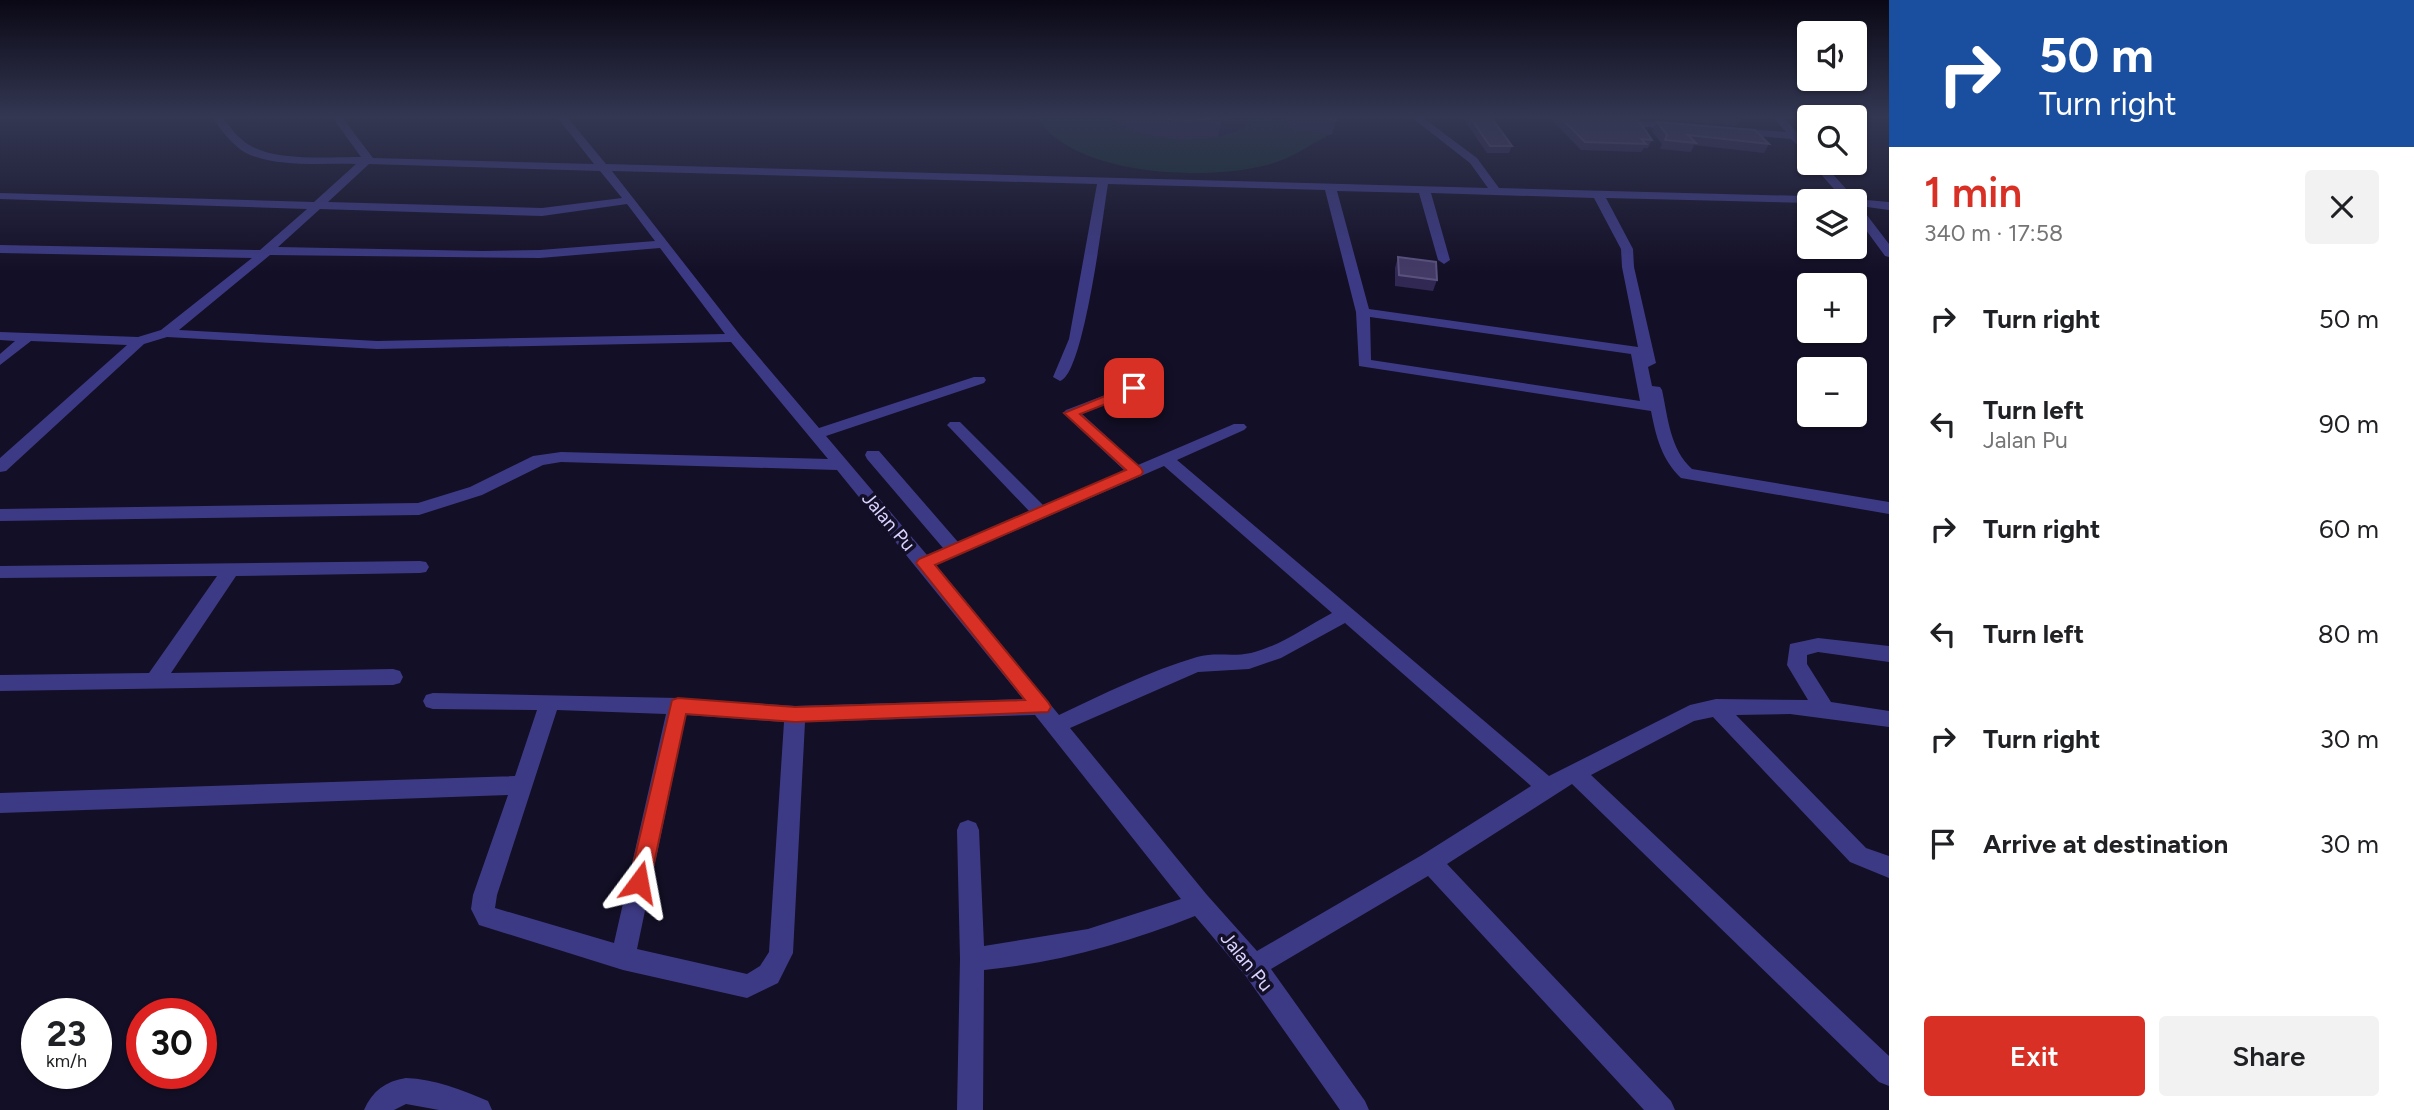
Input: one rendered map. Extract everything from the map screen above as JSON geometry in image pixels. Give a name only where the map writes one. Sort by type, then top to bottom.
[{"type":"street","points":[[166,333],[265,253],[358,169]]},
{"type":"street","name":"Jalan Pu","points":[[602,169],[630,200],[735,338],[924,563],[1199,903],[1255,966],[1356,1110]]},
{"type":"street","points":[[688,169],[1797,201]]},
{"type":"street","points":[[1480,169],[1489,176],[1495,192]]},
{"type":"street","points":[[1828,175],[1840,189]]},
{"type":"street","points":[[1060,377],[1076,340],[1103,182]]},
{"type":"street","points":[[1330,187],[1363,312],[1364,362],[1649,407],[1637,351],[1363,312]]},
{"type":"street","points":[[1424,189],[1444,260]]},
{"type":"street","points":[[1598,194],[1628,249],[1628,267],[1668,448],[1677,467],[1688,474],[1701,477],[1889,508]]},
{"type":"street","points":[[0,196],[541,212],[630,200]]},
{"type":"street","points":[[1867,204],[1889,205]]},
{"type":"street","points":[[1867,223],[1889,253]]},
{"type":"street","points":[[0,249],[503,255],[663,244]]},
{"type":"street","points":[[0,337],[139,341],[166,333],[377,345],[735,338]]},
{"type":"street","points":[[0,361],[28,337]]},
{"type":"street","points":[[0,467],[8,452],[139,341]]},
{"type":"street","points":[[816,434],[979,380]]},
{"type":"street","points":[[1134,388],[1071,413],[1136,472]]},
{"type":"street","points":[[955,425],[1041,513]]},
{"type":"street","points":[[924,563],[1239,427]]},
{"type":"street","points":[[873,455],[955,550]]},
{"type":"street","points":[[0,515],[419,509],[476,491],[539,460],[561,457],[841,465]]},
{"type":"street","points":[[1166,459],[1547,787]]},
{"type":"street","points":[[0,572],[421,567]]},
{"type":"street","points":[[155,680],[231,569]]},
{"type":"street","points":[[1056,725],[1156,679],[1196,664],[1215,660],[1247,662],[1273,652],[1346,614]]},
{"type":"street","points":[[1824,708],[1797,665],[1797,649],[1804,645],[1818,645],[1889,654]]},
{"type":"street","points":[[0,683],[393,677]]},
{"type":"street","points":[[433,701],[678,706],[795,714],[1041,707]]},
{"type":"street","points":[[550,702],[485,895],[483,909],[487,918],[623,958],[747,986],[764,981],[774,970],[781,953],[795,714]]},
{"type":"street","points":[[1255,966],[1430,862],[1547,787],[1690,713],[1716,707],[1762,705],[1824,708],[1889,719]]},
{"type":"street","points":[[623,958],[678,706]]},
{"type":"street","points":[[1716,707],[1858,855],[1889,867]]},
{"type":"street","points":[[1575,773],[1888,1073]]},
{"type":"street","points":[[0,803],[522,785]]},
{"type":"street","points":[[968,830],[972,959],[970,1110]]},
{"type":"street","points":[[1430,862],[1662,1110]]},
{"type":"street","points":[[972,959],[1037,953],[1095,940],[1152,922],[1199,903]]},
{"type":"street","points":[[377,1110],[396,1092],[414,1091],[479,1110]]},
{"type":"green space","points":[[1137,169],[1247,169],[1211,173]]},
{"type":"building","points":[[1398,257],[1436,262],[1437,280],[1399,275]]},
{"type":"route","points":[[639,882],[678,706],[795,714],[1041,707],[924,563],[1136,472],[1071,413],[1134,388]]}]
